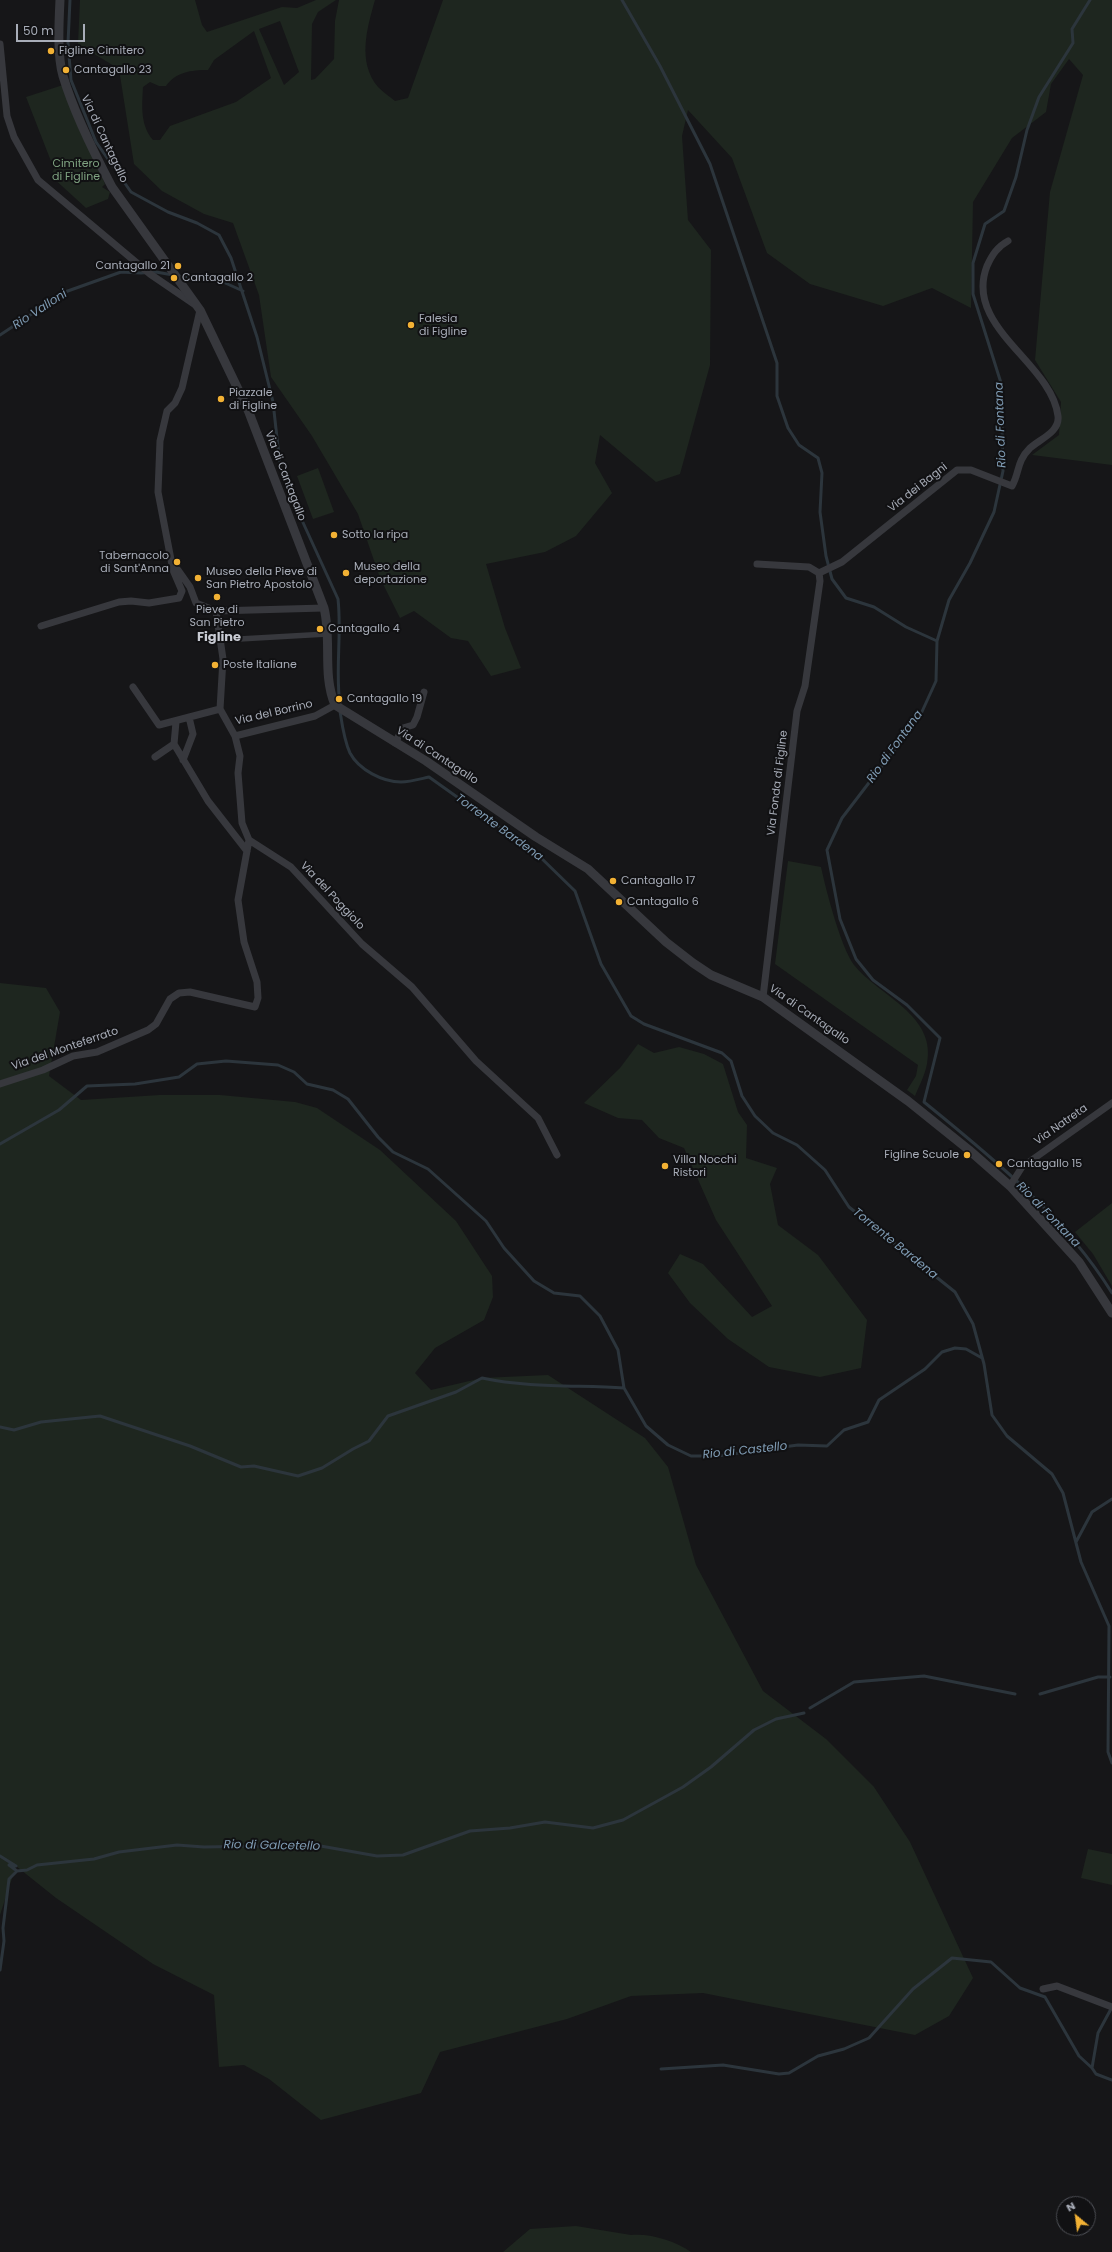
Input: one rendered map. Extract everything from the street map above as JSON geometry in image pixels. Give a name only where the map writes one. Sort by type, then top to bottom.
[{"type":"street","name":"Via di Cantagallo","points":[[60,0],[58,25],[62,75],[82,123],[112,187],[199,308],[248,410],[324,608],[327,634],[328,682],[335,705],[426,761],[536,837],[588,869],[666,942],[693,963],[711,975],[763,997],[908,1101],[970,1150],[1011,1186],[1079,1262],[1112,1313]]},
{"type":"street","points":[[0,44],[7,116],[14,137],[26,162],[43,185],[150,274],[199,308],[182,388],[176,403],[166,411],[160,441],[158,492],[174,570],[182,591],[179,598],[164,599],[149,603],[131,601],[119,602],[41,626]]},
{"type":"street","name":"Via dei Bagni","points":[[819,573],[842,562],[957,470],[971,470],[1012,486],[1019,462],[1030,448],[1054,430],[1058,417],[1054,402],[1036,370],[998,330],[986,302],[983,276],[992,255],[1008,241]]},
{"type":"street","points":[[757,564],[809,567],[819,573]]},
{"type":"street","points":[[174,570],[178,570],[190,588],[196,603],[216,611],[324,608]]},
{"type":"street","name":"Via Fonda di Figline","points":[[763,997],[797,711],[805,686],[820,581],[819,573]]},
{"type":"street","points":[[216,611],[222,640],[220,709]]},
{"type":"street","points":[[222,640],[327,634]]},
{"type":"street","name":"Via del Borrino","points":[[133,687],[159,725],[176,722],[188,717],[220,709],[235,736],[315,716],[335,705]]},
{"type":"street","points":[[396,743],[403,728],[413,725],[417,717],[424,692]]},
{"type":"street","points":[[183,760],[194,734],[188,717]]},
{"type":"street","points":[[176,722],[174,744],[208,800],[247,851]]},
{"type":"street","points":[[235,736],[240,756],[238,773],[242,823],[249,840]]},
{"type":"street","points":[[155,757],[174,744]]},
{"type":"street","name":"Via del Monteferrato","points":[[0,1084],[43,1070],[73,1056],[97,1052],[148,1030],[156,1024],[170,999],[179,993],[190,992],[255,1007],[258,998],[257,982],[244,942],[238,900],[249,840]]},
{"type":"street","name":"Via del Poggiolo","points":[[249,840],[273,857],[291,867],[362,944],[412,987],[434,1015],[476,1061],[538,1118],[557,1155]]},
{"type":"street","name":"Via Natreta","points":[[1011,1186],[1022,1167],[1112,1103]]},
{"type":"street","points":[[1043,1989],[1057,1986],[1112,2007]]},
{"type":"green space","points":[[80,0],[195,0],[202,25],[207,32],[282,7],[297,8],[316,0],[336,0],[318,12],[312,24],[311,80],[315,79],[334,59],[335,21],[339,0],[375,0],[367,33],[366,56],[368,67],[378,87],[395,101],[408,98],[443,0],[1112,0],[1112,465],[1032,455],[1059,435],[1061,402],[1035,360],[1050,192],[1083,75],[1069,59],[1051,84],[1046,112],[1012,138],[973,202],[971,308],[932,288],[883,306],[810,284],[767,253],[732,158],[688,110],[682,136],[688,220],[711,250],[710,365],[680,474],[656,482],[600,435],[595,463],[612,493],[576,536],[545,552],[486,564],[505,628],[521,668],[491,676],[468,641],[451,638],[414,611],[400,618],[380,578],[358,514],[312,436],[271,377],[259,295],[233,223],[204,214],[162,191],[134,164],[119,69],[78,44]],"holes":[[[280,21],[299,72],[284,85],[259,29]],[[254,31],[271,78],[236,102],[170,126],[160,140],[153,140],[144,122],[142,108],[143,87],[150,82],[159,86],[166,86],[174,78],[184,73],[208,70],[214,60]]]},
{"type":"green space","name":"Cimitero di Figline","points":[[63,85],[105,184],[102,187],[110,192],[108,199],[86,208],[51,176],[54,169],[26,97]]},
{"type":"green space","points":[[318,468],[334,512],[313,519],[297,476]]},
{"type":"green space","points":[[788,861],[821,867],[839,933],[849,957],[854,965],[865,976],[915,1019],[923,1032],[928,1047],[927,1064],[915,1096],[907,1090],[916,1076],[918,1065],[775,964]]},
{"type":"green space","points":[[0,983],[46,988],[60,1012],[49,1076],[81,1100],[160,1095],[220,1095],[295,1102],[317,1108],[380,1150],[456,1221],[492,1276],[493,1297],[484,1320],[435,1348],[415,1373],[431,1390],[482,1378],[548,1375],[645,1438],[668,1467],[696,1565],[763,1691],[826,1739],[874,1787],[910,1842],[973,1978],[949,2016],[915,2035],[703,1993],[631,1996],[567,2019],[440,2052],[421,2093],[321,2120],[269,2079],[244,2065],[219,2067],[214,1995],[153,1964],[56,1898],[16,1866],[0,1915]]},
{"type":"green space","points":[[638,1044],[654,1053],[679,1047],[704,1054],[723,1064],[738,1112],[747,1125],[746,1158],[777,1168],[770,1184],[778,1225],[818,1255],[867,1320],[861,1368],[820,1377],[769,1367],[728,1339],[690,1303],[668,1273],[680,1254],[703,1264],[752,1317],[772,1306],[716,1220],[684,1148],[659,1138],[642,1120],[618,1118],[584,1103],[620,1068]]},
{"type":"green space","points":[[1112,1203],[1112,1286],[1093,1254],[1075,1232]]},
{"type":"green space","points":[[1088,1849],[1112,1854],[1112,1885],[1081,1878]]},
{"type":"green space","points":[[576,2226],[631,2235],[646,2235],[678,2244],[691,2252],[503,2252],[530,2229]]},
{"type":"waterway","name":"Torrente Bardena","points":[[70,0],[68,43],[71,80],[96,142],[131,192],[168,212],[197,223],[219,235],[231,258],[257,337],[273,402],[280,465],[284,481],[338,599],[338,679],[340,705]]},
{"type":"waterway","points":[[622,0],[660,66],[710,164],[777,363],[777,396],[788,428],[799,445],[818,458],[822,473],[820,512],[826,556],[832,579],[846,598],[874,607],[906,627],[937,641]]},
{"type":"waterway","name":"Rio di Fontana","points":[[1090,0],[1072,29],[1073,43],[1039,97],[1027,130],[1016,177],[1004,211],[985,224],[973,263],[973,294],[1001,383],[1003,471],[994,512],[970,563],[949,600],[937,641],[936,681],[920,716],[842,818],[827,850],[840,919],[856,959],[873,980],[907,1005],[940,1038],[924,1102],[1001,1167],[1050,1214],[1093,1265],[1112,1293]]},
{"type":"waterway","name":"Rio Valloni","points":[[0,335],[65,292],[121,272],[156,272],[173,275]]},
{"type":"waterway","name":"Rio Valloni","points":[[178,276],[223,282],[243,291]]},
{"type":"waterway","name":"Torrente Bardena","points":[[340,711],[342,727],[350,753],[365,770],[387,780],[401,782],[408,782],[429,777],[537,854],[575,891],[601,964],[631,1016],[644,1024],[722,1053],[731,1061],[742,1096],[755,1116],[773,1133],[797,1145],[825,1170],[849,1207],[955,1292],[973,1324],[984,1364],[992,1415],[1007,1436],[1052,1474],[1063,1493],[1081,1562],[1109,1626],[1108,1752],[1112,1763]]},
{"type":"waterway","name":"Rio di Castello","points":[[0,1144],[59,1110],[87,1086],[135,1084],[179,1077],[197,1064],[226,1061],[278,1065],[294,1072],[307,1084],[333,1090],[348,1099],[378,1137],[393,1152],[428,1169],[486,1221],[504,1248],[534,1281],[554,1293],[580,1296],[600,1316],[618,1350],[624,1388],[646,1426],[668,1445],[691,1456],[717,1456],[798,1445],[827,1446],[844,1430],[868,1422],[879,1400],[925,1369],[942,1352],[955,1348],[966,1349],[982,1358]]},
{"type":"waterway","points":[[0,1427],[14,1430],[41,1422],[100,1416],[190,1446],[241,1467],[254,1466],[298,1476],[322,1468],[369,1441],[388,1416],[456,1392],[482,1378],[535,1385],[624,1388]]},
{"type":"waterway","name":"Rio di Fontana","points":[[1076,1542],[1092,1512],[1112,1499]]},
{"type":"waterway","name":"Rio di Galcetello","points":[[810,1708],[854,1682],[924,1676],[1015,1694]]},
{"type":"waterway","name":"Rio di Galcetello","points":[[1040,1694],[1098,1677],[1110,1677]]},
{"type":"waterway","name":"Rio di Galcetello","points":[[0,1856],[16,1866],[9,1865],[17,1871],[27,1870],[37,1865],[94,1859],[119,1852],[177,1845],[204,1847],[315,1845],[377,1856],[403,1855],[470,1831],[510,1828],[545,1822],[593,1828],[623,1820],[683,1787],[711,1767],[754,1730],[776,1719],[804,1713]]},
{"type":"waterway","name":"Rio di Galcetello","points":[[0,1970],[9,1879],[17,1871]]},
{"type":"waterway","points":[[661,2069],[723,2065],[779,2074],[789,2073],[818,2056],[844,2049],[869,2038],[913,1989],[952,1958],[991,1962],[1020,1988],[1045,1997],[1079,2056],[1092,2068]]},
{"type":"waterway","name":"Torrente Bardena","points":[[1112,2007],[1098,2033],[1092,2068],[1096,2074],[1112,2080]]},
{"type":"place","name":"Figline Cimitero","points":[[51,51]]},
{"type":"place","name":"Cantagallo 23","points":[[66,70]]},
{"type":"place","name":"Cantagallo 21","points":[[178,266]]},
{"type":"place","name":"Cantagallo 2","points":[[174,278]]},
{"type":"place","name":"Falesia di Figline","points":[[411,325]]},
{"type":"place","name":"Piazzale di Figline","points":[[221,399]]},
{"type":"place","name":"Sotto la ripa","points":[[334,535]]},
{"type":"place","name":"Tabernacolo di Sant'Anna","points":[[177,562]]},
{"type":"place","name":"Museo della deportazione","points":[[346,573]]},
{"type":"place","name":"Museo della Pieve di San Pietro Apostolo","points":[[198,578]]},
{"type":"place","name":"Pieve di San Pietro","points":[[217,597]]},
{"type":"place","name":"Cantagallo 4","points":[[320,629]]},
{"type":"place","name":"Poste Italiane","points":[[215,665]]},
{"type":"place","name":"Cantagallo 19","points":[[339,699]]},
{"type":"place","name":"Cantagallo 17","points":[[613,881]]},
{"type":"place","name":"Cantagallo 6","points":[[619,902]]},
{"type":"place","name":"Figline Scuole","points":[[967,1155]]},
{"type":"place","name":"Cantagallo 15","points":[[999,1164]]},
{"type":"place","name":"Villa Nocchi Ristori","points":[[665,1166]]},
{"type":"district","name":"Figline","points":[[219,638]]}]
